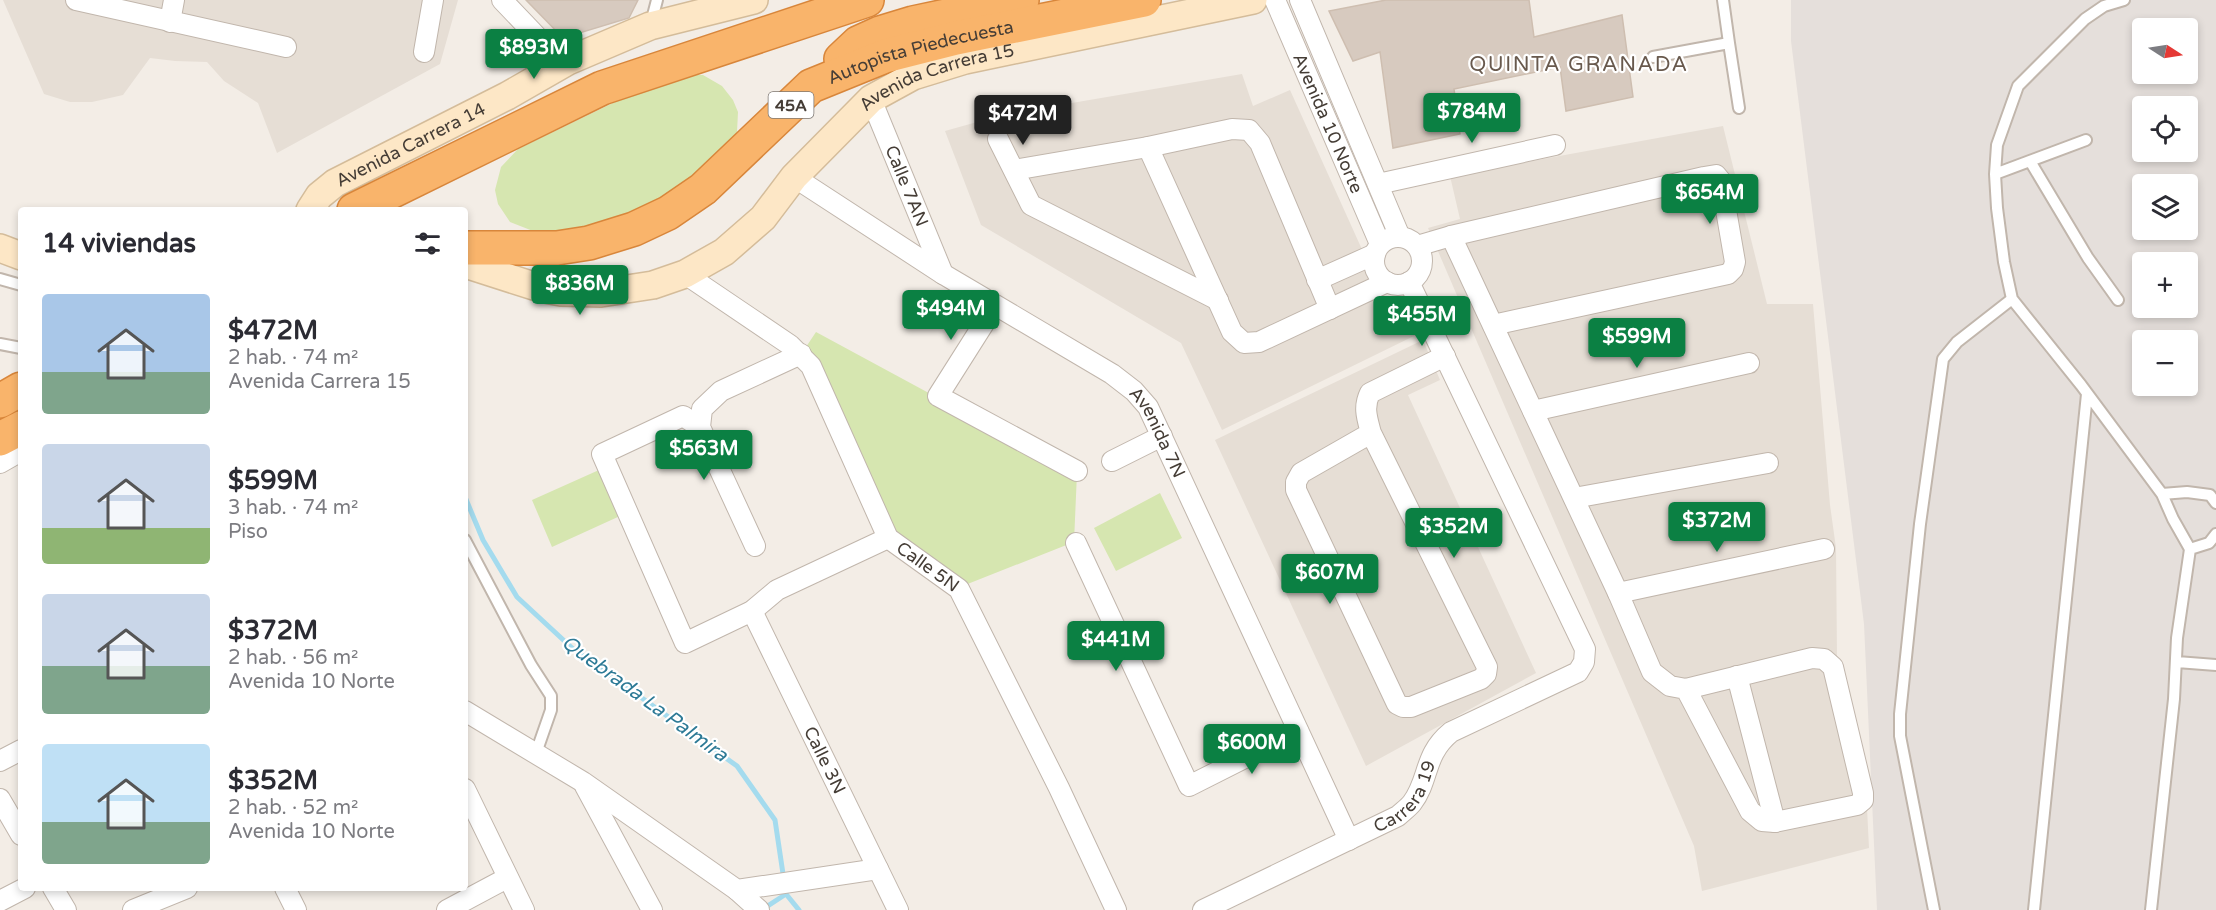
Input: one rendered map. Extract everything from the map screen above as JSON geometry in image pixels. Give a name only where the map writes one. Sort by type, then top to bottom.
[{"type":"highway","points":[[360,207],[602,88],[867,0]]},
{"type":"highway","points":[[783,28],[853,24],[943,0]]},
{"type":"highway","points":[[811,86],[858,43],[880,33],[913,23],[1022,0]]},
{"type":"highway","name":"Autopista Piedecuesta","points":[[468,248],[556,248],[604,239],[668,213],[703,189],[811,86],[885,56],[946,40],[1144,0]]},
{"type":"highway","points":[[0,401],[18,391]]},
{"type":"highway","points":[[0,439],[18,430]]},
{"type":"street","points":[[76,0],[286,47]]},
{"type":"street","points":[[170,22],[174,0]]},
{"type":"street","points":[[424,52],[433,0]]},
{"type":"street","points":[[502,0],[543,43],[559,66],[564,106]]},
{"type":"street","name":"Avenida Carrera 14","points":[[312,207],[319,196],[335,183],[507,96],[559,66],[650,26],[754,0]]},
{"type":"street","name":"Avenida Carrera 15","points":[[468,265],[540,288],[587,294],[652,285],[686,274],[723,252],[763,218],[794,177],[871,99],[913,76],[965,60],[1253,0]]},
{"type":"street","name":"Avenida 10 Norte","points":[[1275,0],[1378,249]]},
{"type":"street","name":"Avenida 10 Norte","points":[[1300,0],[1400,237]]},
{"type":"street","name":"Calle 7AN","points":[[871,99],[943,274]]},
{"type":"street","points":[[1014,170],[1148,147],[1232,129],[1249,130],[1260,143],[1330,309]]},
{"type":"street","points":[[998,139],[1031,205],[1218,300]]},
{"type":"street","points":[[1378,184],[1555,145]]},
{"type":"street","points":[[1148,147],[1232,332],[1244,343],[1258,342],[1388,282]]},
{"type":"street","points":[[1417,246],[1704,177],[1716,175],[1721,181],[1736,262],[1728,274],[1493,325]]},
{"type":"street","name":"Avenida 7N","points":[[794,177],[943,274],[1112,374],[1134,391],[1148,407],[1349,840]]},
{"type":"street","points":[[1451,236],[1618,593],[1652,672],[1670,686],[1686,689],[1812,658],[1824,659],[1833,667],[1863,800],[1857,805],[1776,822],[1762,821],[1750,811],[1686,689]]},
{"type":"street","points":[[1317,280],[1378,249],[1389,239],[1400,237],[1417,246],[1421,256],[1421,266],[1417,276],[1409,282],[1398,285],[1388,282],[1379,275],[1375,265],[1378,249]]},
{"type":"street","points":[[0,248],[18,255]]},
{"type":"street","name":"Calle 5N","points":[[686,274],[801,354],[811,366],[888,538],[959,589],[1059,788],[1116,910]]},
{"type":"street","points":[[1371,433],[1301,473],[1296,482],[1296,490],[1397,704],[1411,707],[1480,680],[1486,674],[1487,667],[1371,433],[1365,411],[1366,400],[1370,393],[1445,356],[1409,282]]},
{"type":"street","points":[[995,306],[938,396],[1077,471]]},
{"type":"street","points":[[755,546],[700,427],[702,409],[721,391],[801,354]]},
{"type":"street","name":"Carrera 19","points":[[1203,910],[1398,816],[1412,804],[1420,788],[1429,759],[1438,742],[1450,732],[1578,672],[1584,662],[1585,649],[1445,356]]},
{"type":"street","points":[[1533,411],[1749,363]]},
{"type":"street","points":[[700,427],[683,416],[602,454],[685,643],[752,611],[777,590],[888,538]]},
{"type":"street","points":[[1112,462],[1162,436]]},
{"type":"street","points":[[0,463],[18,454]]},
{"type":"street","points":[[1574,498],[1768,463]]},
{"type":"street","points":[[1076,543],[1189,786],[1298,731]]},
{"type":"street","points":[[1618,593],[1824,549]]},
{"type":"street","name":"Calle 3N","points":[[752,611],[898,910]]},
{"type":"street","points":[[1737,676],[1776,822]]},
{"type":"street","points":[[468,713],[583,782],[746,903],[773,885],[878,869]]},
{"type":"street","points":[[0,761],[18,752]]},
{"type":"street","points":[[583,782],[652,910]]},
{"type":"street","points":[[468,795],[524,910]]},
{"type":"street","points":[[0,799],[18,830]]},
{"type":"street","points":[[447,910],[507,878]]},
{"type":"street","points":[[0,901],[19,891]]},
{"type":"street","points":[[55,891],[66,910]]},
{"type":"street","points":[[287,891],[297,910]]},
{"type":"street","points":[[133,910],[161,893]]},
{"type":"lane","points":[[650,26],[657,0]]},
{"type":"lane","points":[[1723,0],[1739,108]]},
{"type":"lane","points":[[2124,0],[2104,6],[2085,20],[2018,86],[1997,145],[1995,174],[2004,262],[2012,299],[2162,494],[2190,549],[2177,638],[2177,662],[2151,910]]},
{"type":"lane","points":[[1653,57],[1729,43]]},
{"type":"lane","points":[[1995,174],[2086,140]]},
{"type":"lane","points":[[2030,161],[2088,258],[2118,300]]},
{"type":"lane","points":[[0,279],[18,284]]},
{"type":"lane","points":[[1934,910],[1900,736],[1900,714],[1929,456],[1943,359],[1957,342],[2012,299]]},
{"type":"lane","points":[[0,344],[18,347]]},
{"type":"lane","points":[[2034,910],[2087,394]]},
{"type":"lane","points":[[2162,494],[2187,492],[2210,495],[2216,503]]},
{"type":"lane","points":[[2190,549],[2209,543],[2216,534]]},
{"type":"lane","points":[[468,546],[531,665],[551,696],[551,710],[536,753]]},
{"type":"lane","points":[[2177,662],[2216,665]]},
{"type":"shaded area","points":[[3,0],[458,0],[440,64],[277,153],[258,103],[224,81],[207,62],[150,58],[123,95],[92,102],[70,102],[44,94]]},
{"type":"shaded area","points":[[1791,0],[2216,0],[2216,910],[1877,910],[1864,624],[1791,41]]},
{"type":"shaded area","points":[[1242,74],[1253,106],[1290,90],[1388,307],[1403,300],[1418,334],[1222,430],[1181,343],[981,225],[945,131],[1002,115]]},
{"type":"shaded area","points":[[1723,126],[1767,304],[1813,304],[1830,505],[1836,548],[1837,657],[1867,808],[1869,848],[1702,891],[1694,846],[1428,228],[1460,219],[1450,176]]},
{"type":"shaded area","points":[[1423,340],[1440,380],[1408,395],[1536,673],[1366,766],[1215,440]]},
{"type":"green space","points":[[682,75],[703,75],[722,86],[733,100],[738,112],[737,132],[724,154],[667,198],[586,232],[538,233],[510,222],[498,204],[495,190],[501,167],[518,149],[650,85]]},
{"type":"green space","points":[[816,332],[1077,473],[1074,542],[960,587],[889,537],[802,353]]},
{"type":"green space","points":[[599,470],[620,516],[552,547],[532,500]]},
{"type":"green space","points":[[1160,493],[1182,538],[1116,571],[1094,528]]},
{"type":"building","points":[[526,0],[638,0],[629,18],[563,38]]},
{"type":"building","points":[[1386,0],[1529,0],[1534,37],[1622,15],[1633,97],[1566,111],[1560,67],[1454,89],[1460,134],[1393,148],[1380,52],[1353,61],[1329,11]]},
{"type":"waterway","name":"Quebrada La Palmira","points":[[468,504],[483,540],[517,597],[572,648],[737,766],[775,820],[786,894],[799,910]]},
{"type":"waterway","points":[[763,909],[786,894]]},
{"type":"district","name":"QUINTA GRANADA","points":[[1579,64]]}]
